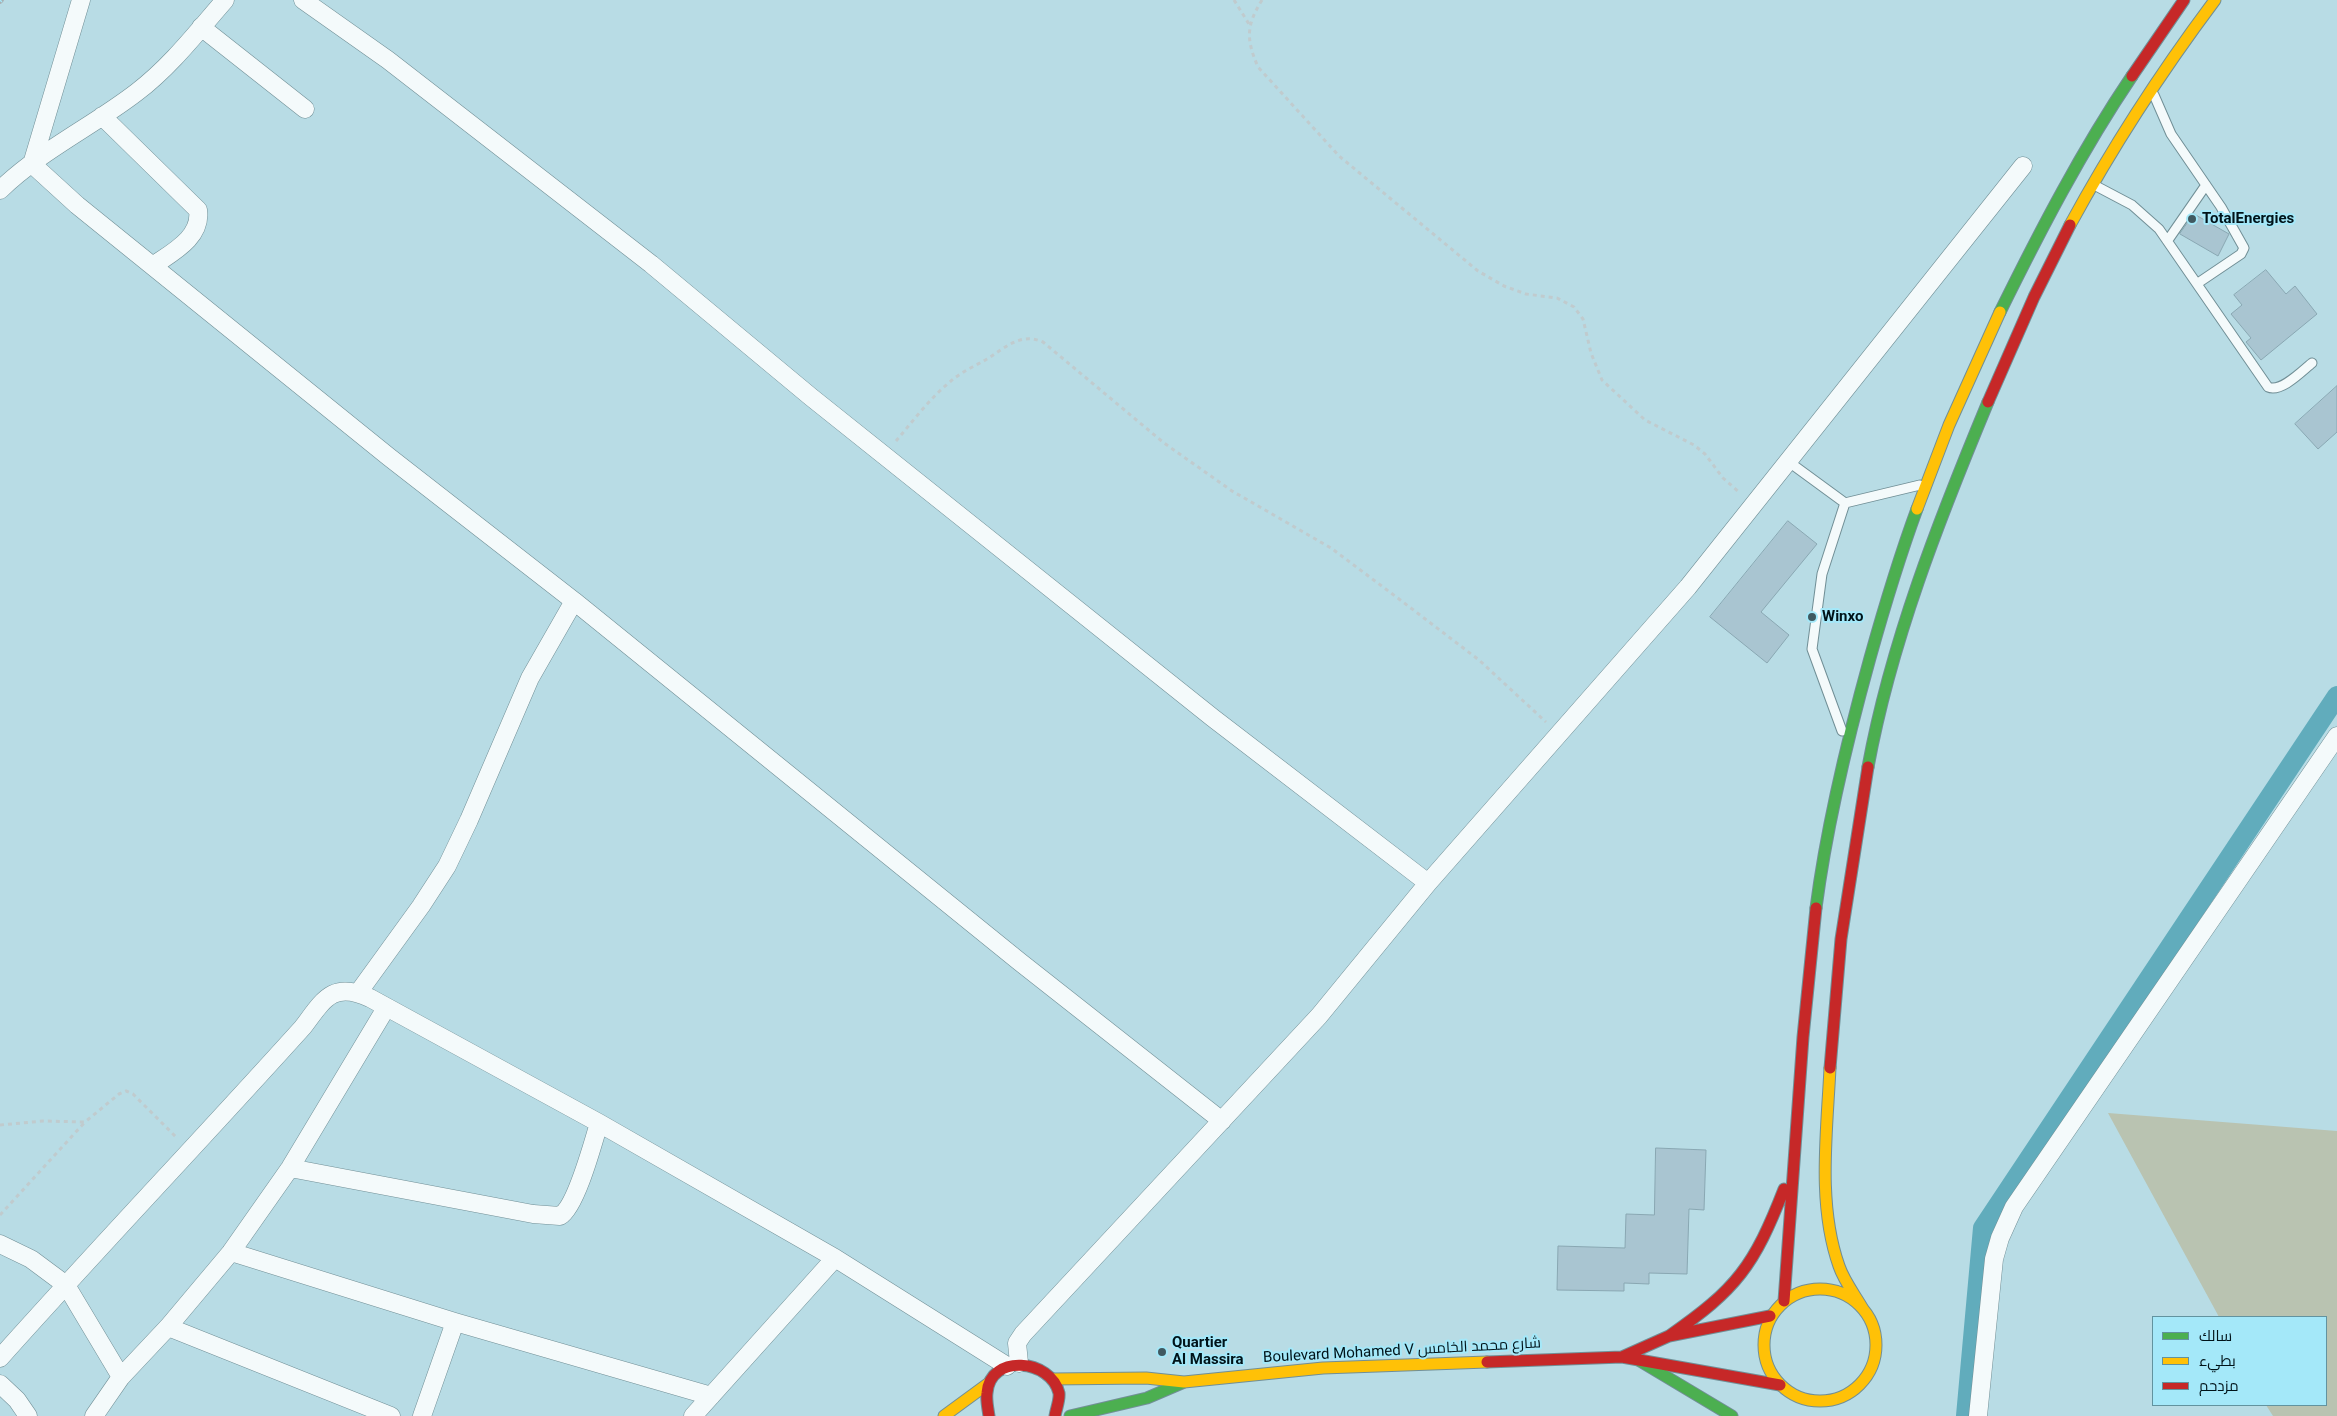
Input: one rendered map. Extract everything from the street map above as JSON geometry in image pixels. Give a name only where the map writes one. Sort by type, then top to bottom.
[{"type":"main road","points":[[1784,1301],[1804,1010],[1820,877],[1847,745],[1884,606],[1926,484],[1983,345],[2030,249],[2075,168],[2126,84],[2184,0]]},
{"type":"main road","points":[[1622,1357],[1671,1364],[1784,1389],[1814,1401],[1828,1401],[1854,1390],[1866,1377],[1874,1361],[1876,1343],[1872,1325],[1840,1270],[1832,1244],[1827,1192],[1832,1029],[1843,926],[1866,772],[1885,690],[1907,618],[1980,417],[2041,281],[2093,185],[2151,89],[2215,0]]},
{"type":"main road","points":[[1622,1357],[1669,1336],[1718,1300],[1736,1282],[1754,1258],[1766,1237],[1792,1166]]},
{"type":"main road","points":[[1794,1407],[1784,1389],[1769,1370],[1763,1352],[1764,1334],[1770,1316],[1784,1301],[1799,1292],[1816,1288],[1834,1290],[1850,1297],[1863,1309]]},
{"type":"main road","points":[[1669,1336],[1770,1316]]},
{"type":"main road","name":"Boulevard Mohamed V شارع محمد الخامس","points":[[1052,1379],[1146,1378],[1184,1382],[1323,1368],[1622,1357]]},
{"type":"main road","points":[[1640,1360],[1732,1416]]},
{"type":"main road","points":[[944,1416],[989,1383],[997,1373],[1013,1365],[1032,1364],[1043,1370],[1052,1379],[1058,1390],[1059,1401],[1055,1416]]},
{"type":"main road","name":"Boulevard Mohamed V شارع محمد الخامس","points":[[1070,1416],[1147,1398],[1184,1382]]},
{"type":"main road","points":[[989,1383],[986,1394],[989,1416]]},
{"type":"main road","points":[[1851,1408],[1854,1390]]},
{"type":"street","points":[[32,164],[81,0]]},
{"type":"street","points":[[0,190],[32,164],[157,76],[224,0]]},
{"type":"street","points":[[303,0],[396,66],[651,264],[884,455],[1213,718],[1428,883]]},
{"type":"street","points":[[201,27],[305,109]]},
{"type":"street","points":[[102,116],[198,210],[200,220],[196,229],[182,245],[154,266]]},
{"type":"street","points":[[32,164],[77,205],[384,452],[574,601],[1020,962],[1222,1121]]},
{"type":"street","points":[[0,1358],[191,1152],[329,996],[337,991],[347,990],[358,993],[599,1123],[835,1258],[1013,1365],[1017,1343],[1023,1334],[1319,1016],[1428,883],[1688,587],[1755,506],[2022,166]]},
{"type":"street","points":[[358,993],[447,866],[469,820],[530,678],[574,601]]},
{"type":"street","points":[[1978,1416],[1994,1259],[2000,1238],[2014,1207],[2337,736]]},
{"type":"street","points":[[94,1416],[121,1377],[168,1327],[231,1252],[290,1168],[386,1008]]},
{"type":"street","points":[[290,1168],[533,1214],[560,1216],[565,1212],[575,1194],[599,1123]]},
{"type":"street","points":[[0,1244],[31,1259],[66,1285],[121,1377]]},
{"type":"street","points":[[231,1252],[455,1322],[711,1396]]},
{"type":"street","points":[[693,1416],[835,1258]]},
{"type":"street","points":[[422,1416],[455,1322]]},
{"type":"street","points":[[168,1327],[391,1416]]},
{"type":"street","points":[[0,1384],[17,1400],[28,1416]]},
{"type":"lane","points":[[2151,89],[2171,134],[2206,185],[2244,248],[2241,254],[2198,283]]},
{"type":"lane","points":[[2093,185],[2144,213],[2168,240],[2268,386],[2272,389],[2280,387],[2312,363]]},
{"type":"lane","points":[[2168,240],[2206,185]]},
{"type":"lane","points":[[1789,462],[1845,503],[1926,484]]},
{"type":"lane","points":[[1845,503],[1822,574],[1812,649],[1847,745]]},
{"type":"path","points":[[1234,0],[1249,24],[1251,51],[1258,67],[1339,156],[1478,271],[1504,286],[1526,294],[1557,298],[1574,307],[1583,318],[1591,352],[1602,380],[1645,420],[1694,445],[1704,454],[1722,478],[1755,506]]},
{"type":"path","points":[[1249,24],[1262,0]]},
{"type":"path","points":[[884,455],[950,381],[1005,346],[1021,339],[1032,338],[1043,342],[1164,443],[1232,491],[1332,548],[1406,604],[1479,660],[1558,734]]},
{"type":"path","points":[[0,1215],[85,1122],[118,1094],[126,1091],[144,1104],[191,1152]]},
{"type":"path","points":[[0,1125],[43,1121],[85,1122]]},
{"type":"green space","points":[[2108,1113],[2337,1131],[2337,1416],[2273,1416],[2267,1406],[2327,1406],[2327,1316],[2218,1316]]},
{"type":"building","points":[[2194,214],[2229,234],[2218,256],[2180,234]]},
{"type":"building","points":[[2266,270],[2286,294],[2295,286],[2317,314],[2261,360],[2246,342],[2251,338],[2231,314],[2242,305],[2234,295]]},
{"type":"building","points":[[2337,386],[2337,432],[2318,449],[2295,424]]},
{"type":"building","points":[[1788,521],[1817,544],[1761,612],[1789,635],[1767,663],[1710,617]]},
{"type":"building","points":[[1656,1148],[1706,1150],[1704,1210],[1689,1209],[1687,1274],[1649,1273],[1649,1284],[1624,1283],[1624,1291],[1557,1290],[1558,1246],[1625,1248],[1626,1214],[1654,1215]]},
{"type":"waterway","points":[[1966,1416],[1983,1228],[2337,696]]},
{"type":"traffic: fast","points":[[2000,312],[2062,191],[2132,76]]},
{"type":"traffic: fast","points":[[1868,767],[1890,674],[1918,582],[1988,402]]},
{"type":"traffic: fast","points":[[1816,908],[1838,782],[1853,720],[1886,602],[1917,509]]},
{"type":"traffic: fast","points":[[1640,1361],[1732,1416]]},
{"type":"traffic: fast","points":[[1070,1416],[1147,1398],[1182,1383]]},
{"type":"traffic: slow","points":[[2070,225],[2138,110],[2215,0]]},
{"type":"traffic: slow","points":[[1917,509],[1949,425],[2000,312]]},
{"type":"traffic: slow","points":[[1830,1068],[1825,1168],[1828,1218],[1832,1242],[1841,1272],[1863,1309]]},
{"type":"traffic: slow","points":[[1820,1289],[1842,1293],[1860,1305],[1872,1323],[1876,1345],[1872,1367],[1860,1385],[1842,1397],[1820,1401],[1798,1397],[1780,1385],[1768,1367],[1764,1345],[1768,1323],[1780,1305],[1798,1293],[1820,1289]]},
{"type":"traffic: slow","points":[[1052,1379],[1146,1378],[1184,1382],[1323,1368],[1487,1362]]},
{"type":"traffic: slow","points":[[944,1416],[989,1383]]},
{"type":"traffic: jam","points":[[2132,76],[2184,0]]},
{"type":"traffic: jam","points":[[1988,402],[2034,297],[2070,225]]},
{"type":"traffic: jam","points":[[1830,1068],[1841,939],[1868,767]]},
{"type":"traffic: jam","points":[[1784,1301],[1803,1037],[1816,908]]},
{"type":"traffic: jam","points":[[1669,1336],[1711,1304],[1741,1274],[1763,1238],[1784,1189]]},
{"type":"traffic: jam","points":[[1622,1357],[1669,1336],[1770,1316]]},
{"type":"traffic: jam","points":[[1487,1362],[1622,1357],[1780,1385]]},
{"type":"traffic: jam","points":[[989,1416],[987,1393],[991,1380],[998,1371],[1009,1366],[1021,1365],[1045,1373],[1054,1382],[1059,1393],[1055,1416]]},
{"type":"place","name":"TotalEnergies","points":[[2192,219]]},
{"type":"place","name":"Winxo","points":[[1812,617]]},
{"type":"place","name":"Quartier Al Massira","points":[[1162,1352]]}]
